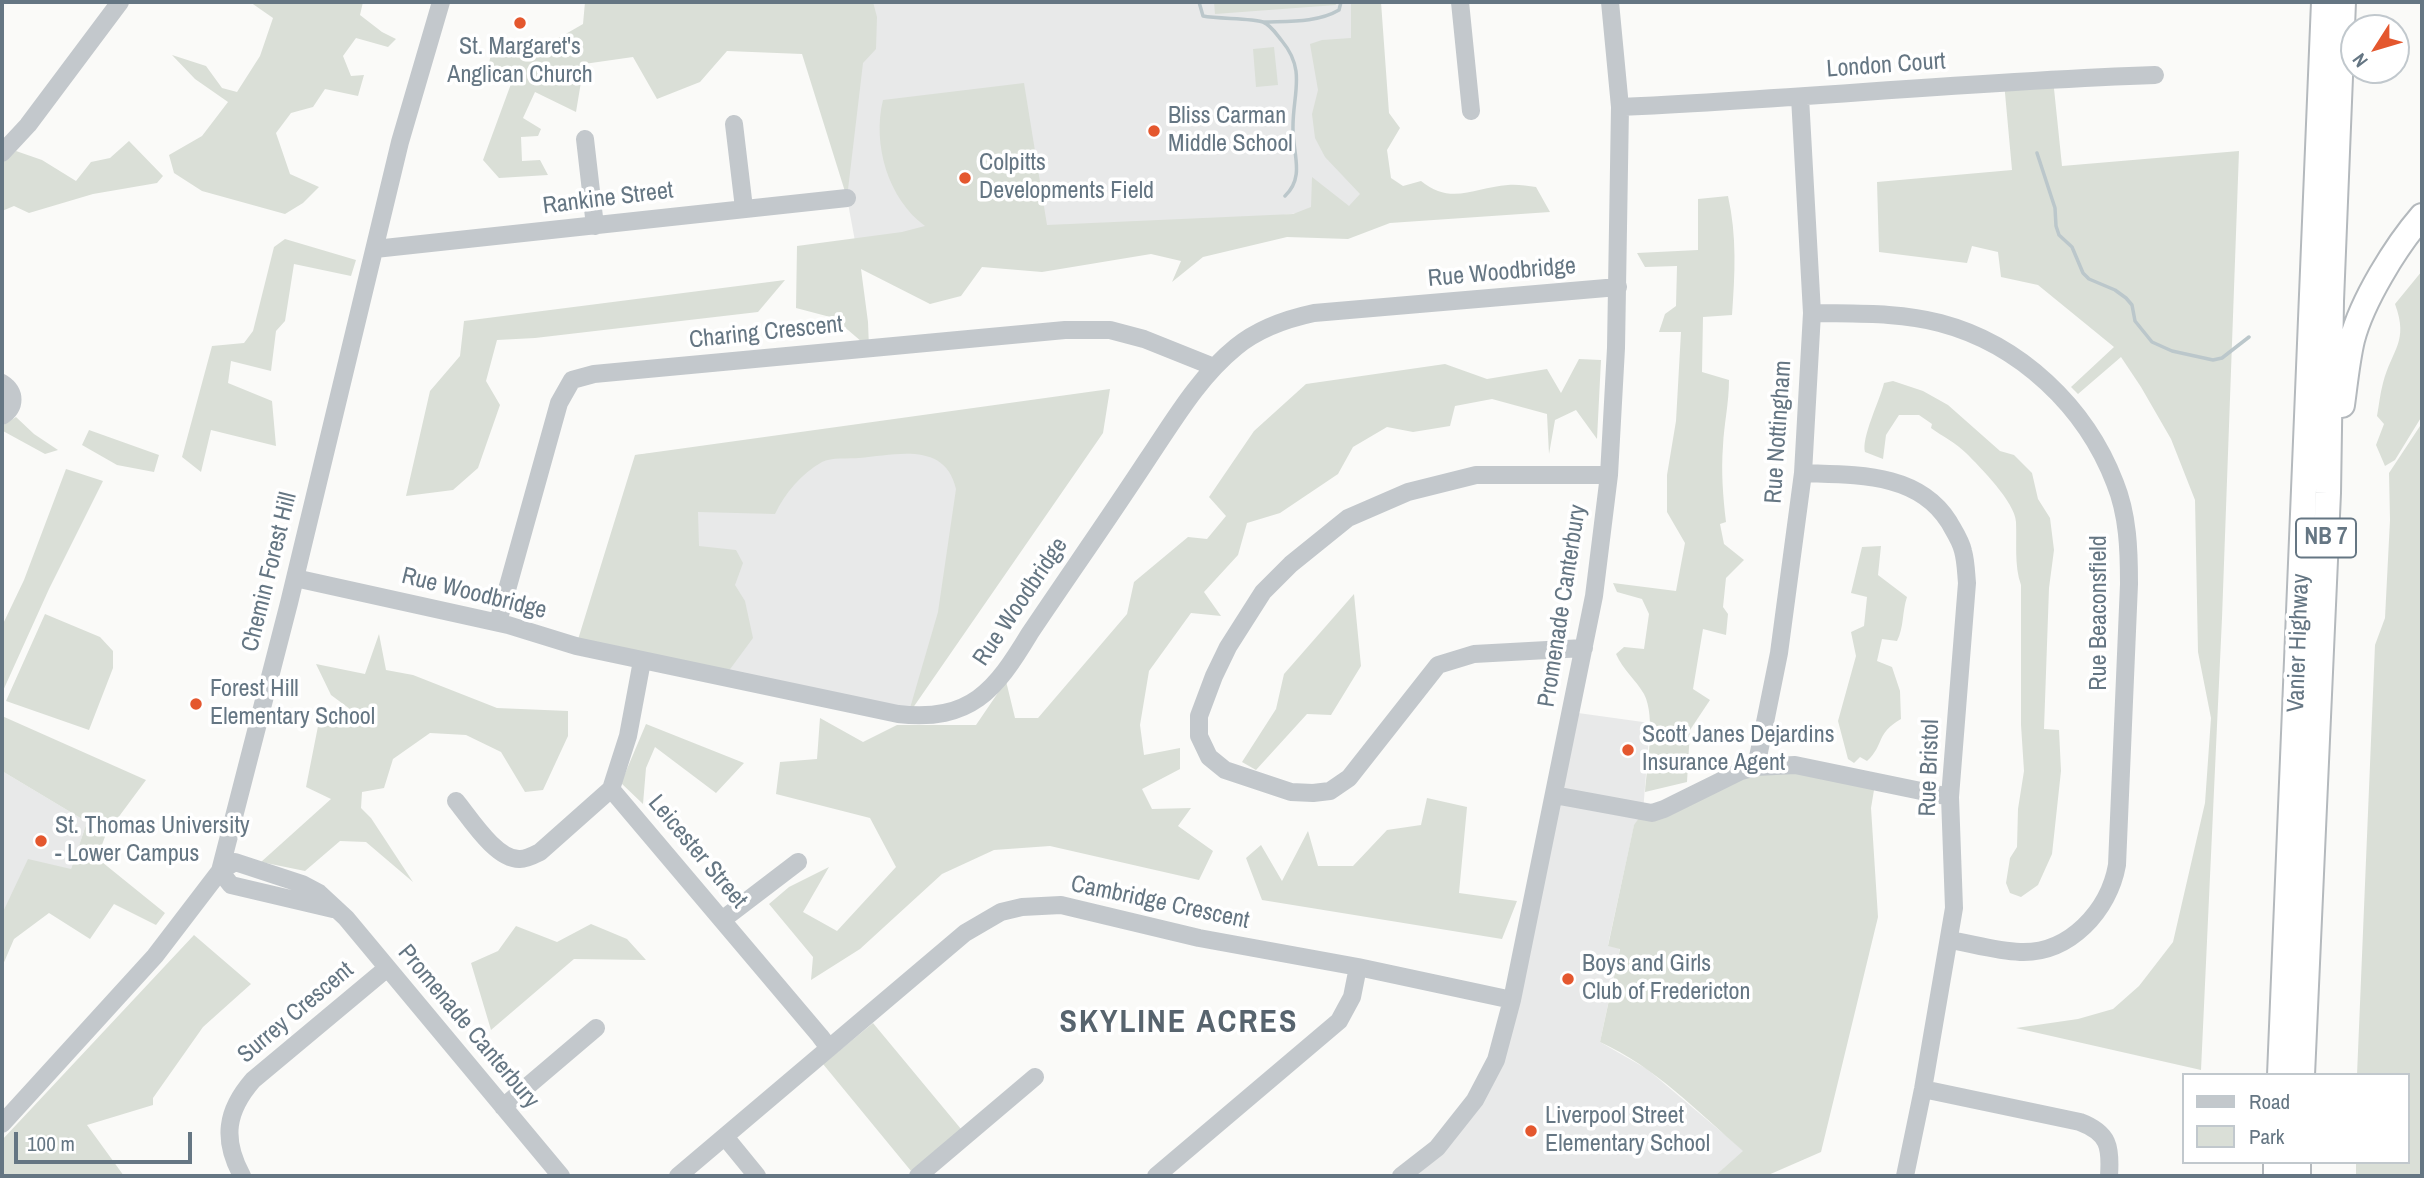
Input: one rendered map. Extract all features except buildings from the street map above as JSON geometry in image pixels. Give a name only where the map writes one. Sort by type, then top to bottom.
[{"type":"highway","name":"Vanier Highway","points":[[2280,1073],[2324,2]]},
{"type":"highway","name":"Vanier Highway","points":[[2302,1073],[2328,492],[2331,302],[2343,2]]},
{"type":"highway","points":[[2328,492],[2353,338],[2373,290],[2409,231],[2422,216]]},
{"type":"street","points":[[2,153],[28,125],[120,2]]},
{"type":"street","name":"Chemin Forest Hill","points":[[2,1124],[155,956],[220,871],[295,578],[400,142],[441,2]]},
{"type":"street","points":[[1460,2],[1471,111]]},
{"type":"street","name":"Promenade Canterbury","points":[[1401,1176],[1437,1148],[1475,1100],[1496,1060],[1512,1000],[1594,596],[1609,475],[1618,287],[1620,107],[1610,2]]},
{"type":"street","name":"London Court","points":[[1620,107],[2042,79],[2155,75]]},
{"type":"street","name":"Rue Nottingham","points":[[1756,767],[1779,653],[1803,473],[1812,313],[1800,97]]},
{"type":"street","points":[[734,124],[744,208]]},
{"type":"street","points":[[585,139],[595,226]]},
{"type":"street","name":"Rankine Street","points":[[375,249],[847,198]]},
{"type":"street","name":"Rue Woodbridge","points":[[295,578],[498,622],[576,646],[642,661],[725,676],[898,714],[926,717],[952,712],[974,701],[1007,671],[1183,405],[1214,367],[1238,345],[1265,327],[1303,315],[1618,287]]},
{"type":"street","name":"Rue Beaconsfield","points":[[1812,313],[1912,317],[1941,324],[1989,342],[2018,359],[2064,399],[2076,415],[2102,456],[2116,485],[2121,503],[2129,547],[2129,584],[2117,865],[2108,896],[2098,913],[2078,932],[2043,949],[2021,952],[1950,940]]},
{"type":"street","name":"Charing Crescent","points":[[498,622],[559,403],[572,380],[608,373],[1065,330],[1110,330],[1144,339],[1214,367]]},
{"type":"street","points":[[2,383],[10,389],[13,400],[9,410],[2,416]]},
{"type":"street","name":"Rue Bristol","points":[[1803,473],[1873,477],[1913,488],[1944,515],[1963,548],[1967,583],[1950,797],[1954,908],[1905,1176]]},
{"type":"street","points":[[1584,648],[1474,654],[1438,665],[1349,778],[1330,791],[1291,792],[1225,770],[1209,757],[1199,736],[1199,716],[1214,676],[1228,647],[1263,592],[1348,518],[1408,492],[1476,475],[1609,475]]},
{"type":"street","name":"Leicester Street","points":[[642,661],[628,736],[611,789],[829,1048]]},
{"type":"street","points":[[1554,794],[1652,813],[1732,775],[1756,767],[1795,765],[1950,797]]},
{"type":"street","points":[[456,801],[497,850],[518,860],[530,858],[540,852],[611,789]]},
{"type":"street","points":[[722,920],[798,862]]},
{"type":"street","name":"Promenade Canterbury","points":[[220,871],[231,885],[336,909],[561,1176]]},
{"type":"street","name":"Cambridge Crescent","points":[[678,1176],[965,933],[1001,912],[1022,907],[1061,905],[1199,938],[1358,967],[1512,1000]]},
{"type":"street","points":[[1156,1176],[1339,1021],[1352,997],[1358,967]]},
{"type":"street","name":"Surrey Crescent","points":[[242,1176],[229,1144],[229,1126],[234,1107],[243,1092],[253,1080],[386,969]]},
{"type":"street","points":[[503,1107],[596,1028]]},
{"type":"street","points":[[918,1176],[1035,1077]]},
{"type":"street","points":[[1923,1089],[2080,1122],[2096,1128],[2105,1140],[2110,1155],[2109,1176]]},
{"type":"street","points":[[726,1138],[757,1176]]},
{"type":"shaded area","points":[[832,2],[1361,2],[1363,205],[860,268],[847,198]]},
{"type":"shaded area","points":[[1073,406],[908,715],[725,676],[635,455]]},
{"type":"shaded area","points":[[1571,712],[1650,723],[1643,812],[1634,826],[1608,945],[1620,948],[1600,1042],[1647,1069],[1744,1151],[1735,1176],[1401,1176],[1475,1100],[1509,1014]]},
{"type":"shaded area","name":"St. Thomas University - Lower Campus","points":[[2,771],[87,822],[71,869],[2,914]]},
{"type":"green space","points":[[250,2],[363,2],[360,15],[396,39],[388,47],[356,38],[343,56],[351,76],[364,75],[358,96],[325,89],[313,107],[291,113],[276,133],[290,174],[319,187],[303,203],[285,214],[202,191],[174,173],[169,155],[202,136],[228,102],[195,79],[172,55],[206,66],[222,88],[237,92],[260,56],[273,18]]},
{"type":"green space","points":[[585,2],[873,2],[877,17],[876,49],[863,63],[847,198],[802,54],[727,51],[700,82],[657,99],[633,57],[584,64],[576,112],[535,92],[523,118],[541,129],[538,136],[521,137],[522,161],[540,160],[548,175],[499,178],[483,160],[515,73],[489,64],[492,48],[524,58],[583,24]]},
{"type":"green space","points":[[1214,2],[1335,2],[1336,5],[1215,14]]},
{"type":"green space","points":[[1351,2],[1381,2],[1389,113],[1400,128],[1387,150],[1391,178],[1403,186],[1421,181],[1432,188],[1453,194],[1496,186],[1536,187],[1550,212],[1390,223],[1348,239],[1287,237],[1203,257],[1172,282],[1181,261],[1151,254],[1042,272],[982,267],[961,296],[930,304],[861,269],[869,348],[834,318],[796,308],[797,246],[902,232],[925,226],[901,201],[886,169],[880,134],[883,100],[1024,83],[1047,225],[1293,214],[1311,207],[1312,177],[1349,206],[1360,194],[1325,157],[1315,138],[1312,114],[1318,90],[1310,44],[1322,40],[1351,38]]},
{"type":"green space","points":[[1274,47],[1278,85],[1256,87],[1253,49]]},
{"type":"green space","points":[[2053,79],[2062,166],[2239,151],[2222,618],[2201,1070],[2016,1028],[2078,1019],[2113,1009],[2139,986],[2173,942],[2205,803],[2211,718],[2198,652],[2195,500],[2171,439],[2121,357],[2078,394],[2071,387],[2114,347],[2038,285],[2001,277],[1998,252],[1972,246],[1967,263],[1879,252],[1877,182],[2012,170],[2004,82]]},
{"type":"green space","points":[[129,141],[163,176],[157,183],[93,194],[29,213],[14,206],[2,211],[2,163],[16,151],[42,160],[76,181],[91,162],[110,158]]},
{"type":"green space","points":[[1728,196],[1734,240],[1732,315],[1703,317],[1702,372],[1729,380],[1722,465],[1726,522],[1720,524],[1724,544],[1744,560],[1726,578],[1723,607],[1728,614],[1726,635],[1703,629],[1693,689],[1710,700],[1690,730],[1687,782],[1645,792],[1650,742],[1648,704],[1641,689],[1616,654],[1624,647],[1644,649],[1649,614],[1642,599],[1617,592],[1613,583],[1676,591],[1685,543],[1667,512],[1667,475],[1676,421],[1681,332],[1659,332],[1665,314],[1676,306],[1677,266],[1645,267],[1637,253],[1698,250],[1698,199]]},
{"type":"green space","points":[[285,239],[356,260],[351,276],[294,264],[285,321],[276,331],[271,371],[231,361],[228,383],[272,401],[276,446],[211,430],[201,472],[182,457],[212,346],[244,343],[253,331],[274,247]]},
{"type":"green space","points":[[2422,271],[2422,416],[2395,460],[2385,466],[2376,445],[2384,424],[2377,416],[2383,383],[2400,337],[2395,304]]},
{"type":"green space","points":[[785,280],[758,312],[497,340],[486,381],[500,405],[478,468],[453,490],[406,496],[430,391],[460,356],[464,321]]},
{"type":"green space","points":[[1579,359],[1601,360],[1597,439],[1576,410],[1555,420],[1549,454],[1547,414],[1492,399],[1455,406],[1450,426],[1413,432],[1387,427],[1353,447],[1338,474],[1280,513],[1247,523],[1238,555],[1204,592],[1221,616],[1191,613],[1149,671],[1140,725],[1144,755],[1180,748],[1180,769],[1142,789],[1152,809],[1191,808],[1178,826],[1213,851],[1199,880],[1050,846],[994,850],[942,874],[860,949],[811,980],[813,957],[769,904],[789,887],[829,867],[803,912],[837,931],[896,867],[870,818],[776,794],[780,762],[817,759],[820,718],[863,742],[897,725],[976,725],[1006,681],[1015,718],[1038,718],[1127,614],[1134,582],[1188,537],[1207,539],[1226,516],[1209,497],[1254,431],[1306,384],[1445,364],[1487,379],[1547,369],[1561,393]]},
{"type":"green space","points":[[1893,381],[1923,391],[1948,405],[2000,451],[2014,455],[2032,473],[2038,499],[2050,518],[2054,550],[2049,588],[2044,729],[2059,730],[2061,771],[2052,854],[2038,885],[2021,897],[2010,893],[2006,883],[2010,858],[2017,847],[2018,809],[2024,771],[2021,725],[2021,585],[2017,562],[2016,522],[2010,505],[1980,467],[1958,446],[1931,428],[1932,424],[1919,415],[1899,415],[1886,435],[1883,459],[1865,452],[1868,428],[1884,383]]},
{"type":"green space","points":[[1110,389],[1103,433],[908,715],[938,612],[956,489],[950,474],[941,463],[917,454],[826,460],[807,472],[794,485],[775,514],[698,512],[699,546],[736,550],[743,563],[735,585],[745,601],[753,638],[725,676],[576,646],[635,455]]},
{"type":"green space","points":[[16,417],[34,434],[58,450],[45,454],[3,431],[2,426]]},
{"type":"green space","points":[[2422,423],[2422,1176],[2356,1176],[2356,1164],[2410,1164],[2410,1073],[2357,1073],[2375,645],[2385,618],[2390,520],[2389,473]]},
{"type":"green space","points":[[89,430],[159,455],[154,472],[117,465],[82,445]]},
{"type":"green space","points":[[66,469],[103,481],[49,589],[2,693],[2,626],[24,580]]},
{"type":"green space","points":[[1881,546],[1878,575],[1907,597],[1897,641],[1882,639],[1877,661],[1892,667],[1900,691],[1901,719],[1887,730],[1867,761],[1860,757],[1854,763],[1848,759],[1838,721],[1856,656],[1851,632],[1864,626],[1867,597],[1851,593],[1862,547]]},
{"type":"green space","points":[[1354,594],[1361,666],[1331,715],[1307,714],[1256,770],[1242,762],[1276,709],[1284,674]]},
{"type":"green space","points":[[45,614],[100,637],[113,651],[113,668],[89,730],[6,701]]},
{"type":"green space","points":[[379,634],[386,670],[413,675],[497,708],[568,711],[568,736],[543,790],[525,792],[501,752],[466,735],[430,733],[393,759],[384,788],[362,792],[361,808],[371,818],[413,882],[366,842],[340,841],[305,871],[261,862],[331,799],[306,787],[320,716],[358,715],[331,695],[316,664],[365,674]]},
{"type":"green space","points":[[2,716],[146,780],[106,834],[97,858],[165,913],[156,925],[114,904],[90,939],[49,913],[14,939],[2,967],[2,914],[28,859],[71,869],[87,822],[2,771]]},
{"type":"green space","points":[[646,724],[744,763],[716,793],[655,747],[646,768],[643,804],[621,783]]},
{"type":"green space","points":[[1741,771],[1876,778],[1871,808],[1878,917],[1821,1152],[1766,1176],[1715,1176],[1743,1151],[1658,1077],[1600,1042],[1620,949],[1608,946],[1634,825],[1643,812]]},
{"type":"green space","points":[[1427,798],[1467,807],[1459,893],[1517,901],[1502,939],[1262,900],[1246,858],[1261,845],[1282,881],[1308,831],[1318,866],[1353,866],[1387,830],[1421,825]]},
{"type":"green space","points":[[591,924],[627,939],[646,960],[574,959],[491,1030],[471,963],[498,951],[516,926],[557,942]]},
{"type":"green space","points":[[194,935],[251,984],[203,1027],[153,1098],[153,1105],[87,1125],[124,1176],[2,1176],[2,1140]]},
{"type":"green space","points":[[873,1023],[961,1129],[911,1171],[823,1064]]},
{"type":"waterway","points":[[1199,2],[1203,16],[1266,23],[1290,52],[1296,73],[1293,117],[1296,173],[1295,181],[1285,196]]},
{"type":"waterway","points":[[1264,22],[1321,17],[1339,10],[1341,2]]},
{"type":"waterway","points":[[2037,153],[2055,208],[2059,235],[2072,247],[2083,273],[2089,279],[2126,298],[2132,305],[2135,321],[2152,342],[2172,351],[2213,360],[2222,358],[2249,337]]},
{"type":"place","name":"St. Margaret's Anglican Church","points":[[520,23]]},
{"type":"place","name":"Bliss Carman Middle School","points":[[1154,131]]},
{"type":"place","name":"Colpitts Developments Field","points":[[965,178]]},
{"type":"place","name":"Forest Hill Elementary School","points":[[196,704]]},
{"type":"place","name":"Scott Janes Dejardins Insurance Agent","points":[[1628,750]]},
{"type":"place","name":"St. Thomas University - Lower Campus","points":[[41,841]]},
{"type":"place","name":"Boys and Girls Club of Fredericton","points":[[1568,979]]},
{"type":"place","name":"Liverpool Street Elementary School","points":[[1531,1131]]},
{"type":"district","name":"SKYLINE ACRES","points":[[1179,1023]]}]
